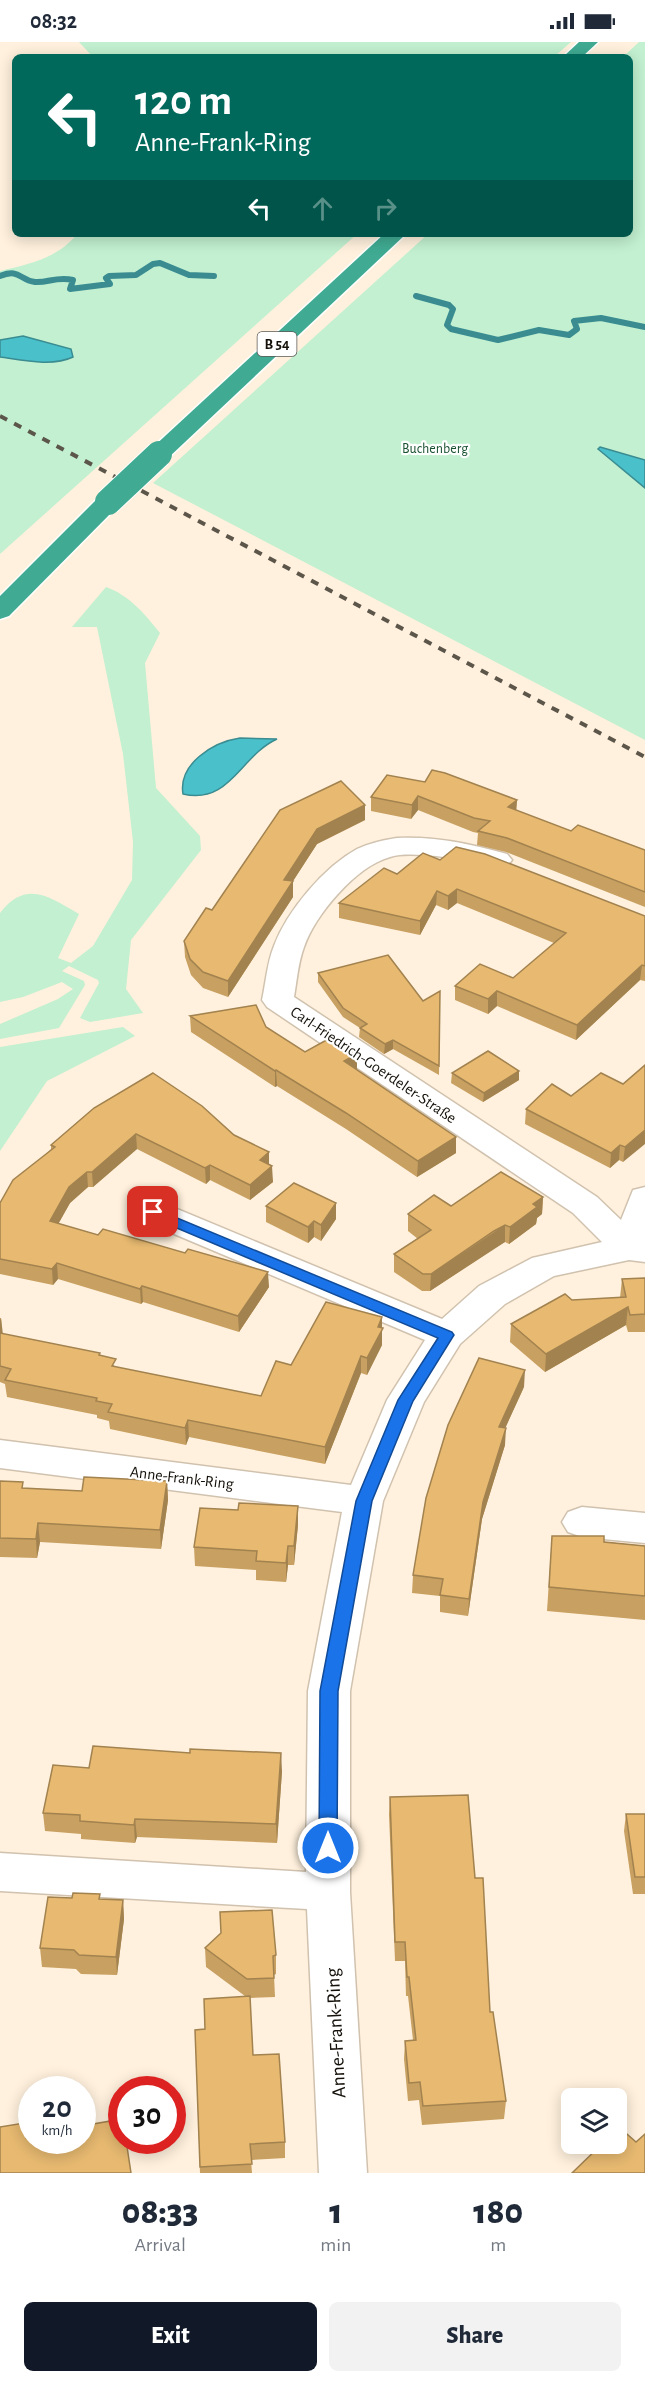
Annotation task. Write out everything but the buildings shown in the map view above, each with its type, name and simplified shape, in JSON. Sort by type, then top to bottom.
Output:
[{"type":"highway","points":[[575,54],[589,42]]},
{"type":"highway","points":[[594,54],[608,42]]},
{"type":"highway","name":"B 54","points":[[0,582],[97,500],[370,237]]},
{"type":"highway","name":"B 54","points":[[147,451],[393,237]]},
{"type":"highway","name":"B 54","points":[[0,611],[97,500]]},
{"type":"street","name":"Carl-Friedrich-Goerdeler-Straße","points":[[527,873],[495,860],[438,846],[383,849],[352,865],[324,891],[290,943],[278,1000],[585,1206],[637,1249]]},
{"type":"street","points":[[637,1249],[645,1198]]},
{"type":"street","points":[[153,1212],[447,1335]]},
{"type":"street","name":"Anne-Frank-Ring","points":[[342,2173],[328,1892],[329,1691],[364,1501],[406,1400],[447,1335],[492,1295],[544,1266],[637,1249]]},
{"type":"street","name":"Anne-Frank-Ring","points":[[0,1454],[364,1501]]},
{"type":"street","points":[[582,1522],[645,1528]]},
{"type":"street","points":[[0,1872],[328,1892]]},
{"type":"green space","points":[[79,42],[571,42],[557,54],[90,54]]},
{"type":"green space","name":"Buchenberg","points":[[639,42],[645,42],[645,460],[600,447],[598,449],[645,488],[645,740],[153,483],[425,237],[633,237],[633,54],[626,54]]},
{"type":"green space","points":[[74,237],[354,237],[0,554],[0,271],[42,259]]},
{"type":"green space","points":[[106,587],[129,600],[160,633],[145,663],[156,788],[200,836],[201,850],[131,940],[126,989],[143,1013],[90,1022],[80,1018],[99,983],[98,980],[69,966],[62,971],[84,981],[85,985],[59,1028],[0,1039],[0,1024],[58,999],[73,989],[62,982],[23,997],[0,1002],[0,913],[19,896],[38,894],[79,914],[58,958],[71,963],[93,946],[132,880],[133,842],[123,754],[97,627],[72,627]]},
{"type":"green space","points":[[123,1027],[135,1036],[47,1081],[0,1151],[0,1047]]},
{"type":"water","points":[[23,336],[71,349],[73,357],[56,362],[46,362],[0,357],[0,340]]},
{"type":"water","points":[[600,447],[645,460],[645,488],[598,449]]},
{"type":"water","points":[[240,738],[277,739],[253,756],[224,786],[199,795],[183,794],[186,773],[200,756],[219,744]]},
{"type":"waterway","points":[[0,276],[12,273],[35,282],[73,280],[70,289],[110,284],[106,278],[109,276],[136,275],[153,264],[160,263],[189,275],[214,276]]},
{"type":"waterway","points":[[416,296],[449,305],[453,309],[447,325],[451,329],[498,340],[539,330],[569,335],[577,329],[574,321],[601,318],[645,327]]},
{"type":"railway","points":[[0,416],[645,757]]},
{"type":"route","points":[[153,1212],[447,1335],[406,1400],[364,1501],[329,1691],[328,1848]]}]
